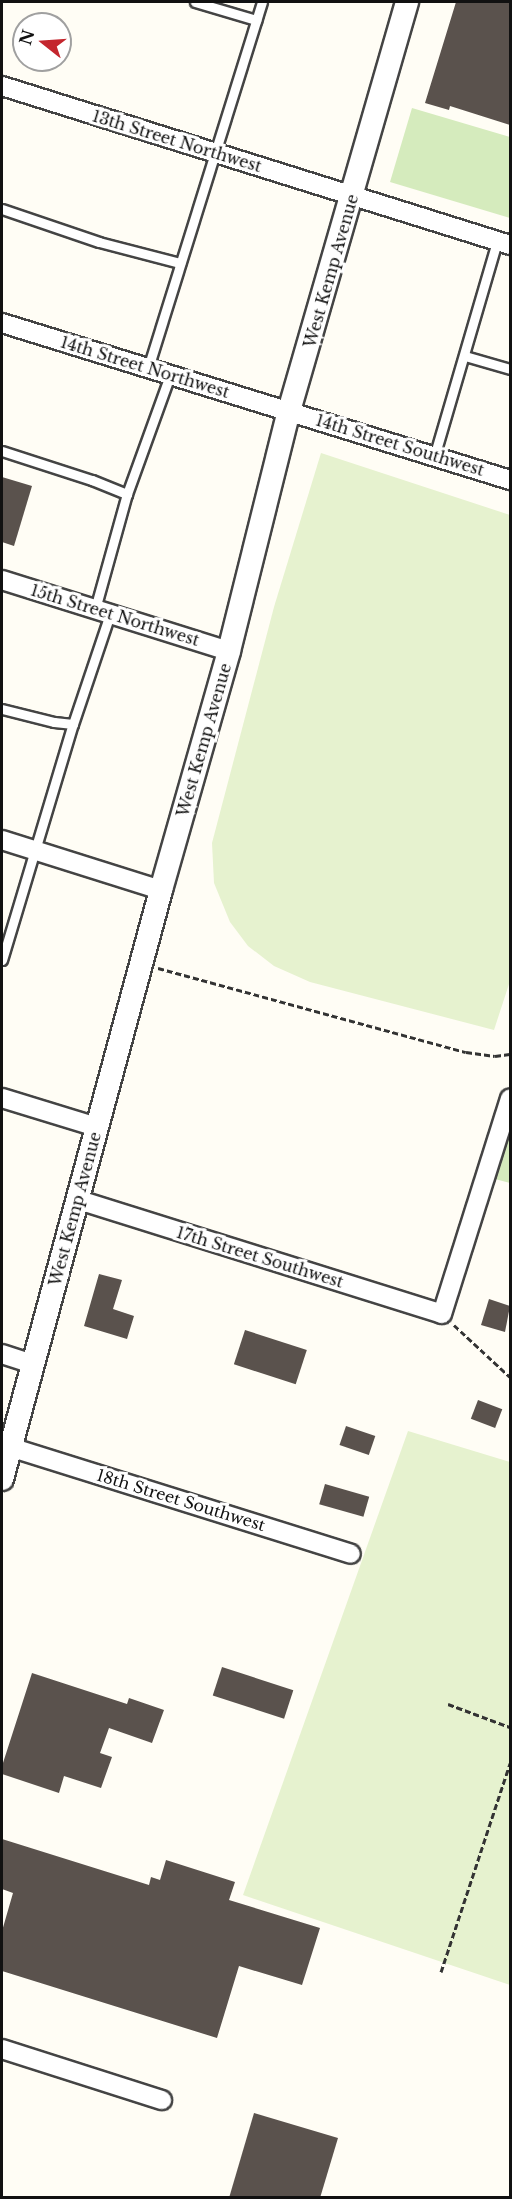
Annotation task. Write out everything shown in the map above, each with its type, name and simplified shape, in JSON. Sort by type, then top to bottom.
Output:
[{"type":"street","name":"West Kemp Avenue","points":[[2,1479],[161,890],[229,651],[289,411],[353,196],[407,2]]},
{"type":"street","name":"13th Street Northwest","points":[[2,86],[504,243]]},
{"type":"street","name":"14th Street Northwest","points":[[2,322],[289,411]]},
{"type":"street","name":"14th Street Southwest","points":[[289,411],[510,480]]},
{"type":"street","name":"15th Street Northwest","points":[[2,580],[229,651]]},
{"type":"street","points":[[2,840],[161,890]]},
{"type":"street","points":[[2,1098],[97,1127]]},
{"type":"street","points":[[442,1314],[510,1098]]},
{"type":"street","name":"17th Street Southwest","points":[[79,1200],[442,1314]]},
{"type":"street","points":[[2,1354],[33,1364]]},
{"type":"street","name":"18th Street Southwest","points":[[10,1447],[351,1554]]},
{"type":"street","points":[[2,2049],[162,2100]]},
{"type":"lane","points":[[195,2],[256,20]]},
{"type":"lane","points":[[148,368],[262,2]]},
{"type":"lane","points":[[2,209],[99,242],[180,263]]},
{"type":"lane","points":[[434,457],[465,356],[504,243]]},
{"type":"lane","points":[[465,356],[510,369]]},
{"type":"lane","points":[[2,960],[73,724],[103,611],[127,494],[170,375]]},
{"type":"lane","points":[[2,451],[92,480],[127,494]]},
{"type":"lane","points":[[2,709],[54,722],[73,724]]},
{"type":"path","points":[[142,963],[466,1052],[495,1056],[510,1054]]},
{"type":"path","points":[[442,1314],[510,1377]]},
{"type":"path","points":[[448,1704],[510,1727]]},
{"type":"path","points":[[441,1972],[510,1763]]},
{"type":"green space","points":[[412,108],[510,137],[510,218],[390,182]]},
{"type":"green space","points":[[321,453],[510,515],[510,981],[494,1030],[310,982],[274,966],[248,946],[230,922],[214,883],[212,843],[274,607]]},
{"type":"green space","points":[[510,1131],[510,1183],[495,1179]]},
{"type":"green space","points":[[408,1431],[510,1462],[510,1985],[243,1895]]},
{"type":"building","points":[[456,2],[510,2],[510,125],[450,106],[449,110],[425,103]]},
{"type":"building","points":[[2,477],[32,486],[14,546],[2,542]]},
{"type":"building","points":[[99,1274],[122,1280],[113,1309],[134,1316],[127,1339],[84,1326]]},
{"type":"building","points":[[489,1299],[510,1306],[505,1332],[481,1325]]},
{"type":"building","points":[[245,1330],[307,1350],[296,1384],[234,1364]]},
{"type":"building","points":[[478,1400],[502,1409],[495,1428],[471,1419]]},
{"type":"building","points":[[346,1426],[375,1436],[369,1455],[339,1445]]},
{"type":"building","points":[[325,1484],[369,1497],[363,1517],[319,1504]]},
{"type":"building","points":[[222,1667],[293,1690],[284,1719],[213,1696]]},
{"type":"building","points":[[32,1673],[127,1704],[129,1698],[164,1710],[152,1743],[109,1728],[100,1753],[112,1757],[101,1788],[64,1776],[59,1793],[2,1774],[2,1766]]},
{"type":"building","points":[[2,1839],[149,1885],[151,1877],[160,1880],[166,1860],[235,1882],[229,1900],[320,1928],[302,1985],[239,1966],[217,2038],[2,1971],[2,1931],[13,1893],[2,1889]]},
{"type":"building","points":[[254,2113],[338,2138],[320,2198],[229,2198]]}]
